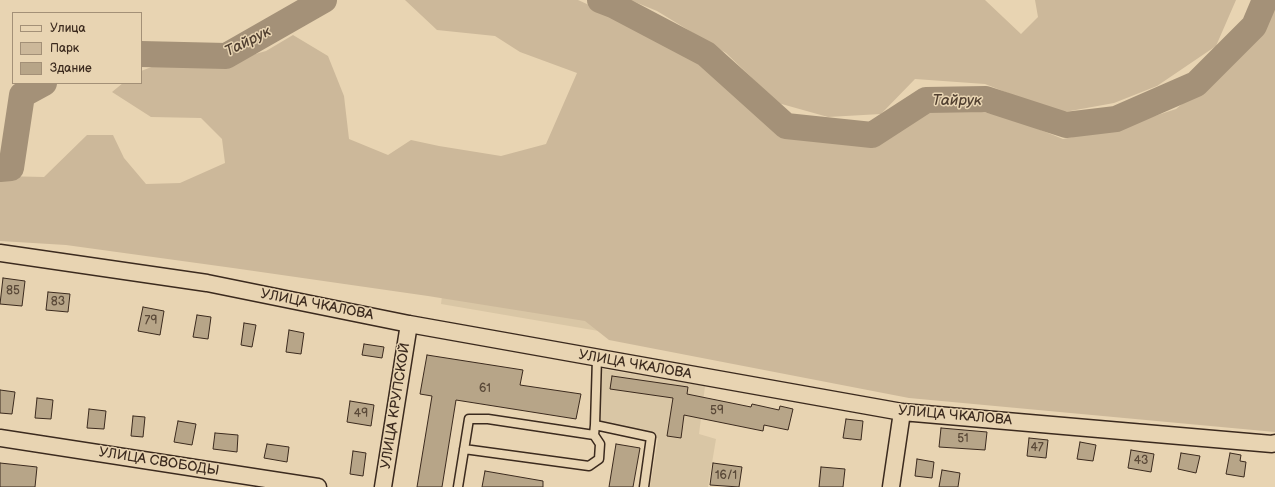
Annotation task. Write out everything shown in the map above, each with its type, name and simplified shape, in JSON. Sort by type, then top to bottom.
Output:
[{"type":"street","name":"УЛИЦА ЧКАЛОВА","points":[[0,253],[207,283],[410,324],[902,412],[1275,444]]},
{"type":"street","name":"УЛИЦА КРУПСКОЙ","points":[[383,487],[410,324]]},
{"type":"street","points":[[891,487],[902,412]]},
{"type":"street","name":"УЛИЦА СВОБОДЫ","points":[[0,438],[318,487]]},
{"type":"lane","points":[[464,449],[589,466],[599,459],[600,444],[594,435],[597,358]]},
{"type":"lane","points":[[458,487],[469,419],[488,419],[594,435]]},
{"type":"lane","points":[[595,425],[651,436],[644,487]]},
{"type":"shaded area","points":[[443,288],[625,319],[622,335],[441,304]]},
{"type":"shaded area","points":[[602,369],[705,386],[699,434],[716,439],[708,487],[650,487],[658,438],[599,428]]},
{"type":"green space","points":[[405,0],[578,0],[638,27],[700,62],[750,110],[781,131],[852,140],[890,135],[918,111],[969,110],[1006,116],[1063,139],[1121,127],[1176,109],[1225,67],[1263,19],[1273,0],[1275,0],[1275,432],[909,398],[609,340],[585,321],[428,296],[66,245],[0,241],[0,176],[44,177],[87,135],[113,135],[124,158],[146,184],[180,183],[225,163],[222,139],[201,118],[151,117],[112,92],[122,84],[142,84],[142,71],[162,63],[219,64],[266,51],[293,35],[328,56],[344,96],[349,139],[388,155],[411,140],[501,156],[546,144],[577,73],[520,52],[495,36],[437,30]]},
{"type":"green space","points":[[630,0],[985,0],[1021,34],[1038,17],[1035,0],[1236,0],[1216,46],[1157,86],[1114,103],[1059,113],[985,84],[915,79],[881,114],[828,117],[778,103],[726,53],[657,11]]},
{"type":"building","points":[[3,278],[25,281],[22,306],[0,304]]},
{"type":"building","points":[[48,292],[70,294],[68,312],[46,310]]},
{"type":"building","points":[[143,307],[164,311],[160,335],[138,331]]},
{"type":"building","points":[[197,315],[211,317],[208,339],[193,337]]},
{"type":"building","points":[[244,323],[256,325],[252,347],[241,345]]},
{"type":"building","points":[[289,330],[304,333],[301,354],[286,352]]},
{"type":"building","points":[[364,344],[384,347],[382,358],[362,355]]},
{"type":"building","points":[[427,355],[523,370],[520,385],[581,394],[576,419],[456,400],[442,487],[417,487],[432,396],[420,394]]},
{"type":"building","points":[[612,376],[688,387],[687,394],[751,407],[752,404],[779,410],[780,406],[793,409],[788,430],[764,425],[763,431],[684,415],[681,438],[667,436],[673,398],[610,389]]},
{"type":"building","points":[[0,390],[15,392],[12,414],[0,413]]},
{"type":"building","points":[[37,398],[53,400],[51,419],[35,418]]},
{"type":"building","points":[[350,401],[374,405],[371,426],[347,422]]},
{"type":"building","points":[[89,409],[106,411],[104,429],[87,428]]},
{"type":"building","points":[[133,416],[145,417],[143,437],[131,436]]},
{"type":"building","points":[[846,419],[863,421],[861,440],[843,438]]},
{"type":"building","points":[[178,421],[196,424],[192,445],[174,442]]},
{"type":"building","points":[[941,428],[987,432],[985,450],[939,447]]},
{"type":"building","points":[[215,433],[238,435],[237,452],[213,449]]},
{"type":"building","points":[[1029,438],[1048,440],[1046,458],[1027,456]]},
{"type":"building","points":[[1080,442],[1096,445],[1093,461],[1077,459]]},
{"type":"building","points":[[267,444],[289,447],[287,462],[264,458]]},
{"type":"building","points":[[616,444],[640,448],[633,487],[609,487]]},
{"type":"building","points":[[1131,450],[1154,454],[1151,472],[1128,468]]},
{"type":"building","points":[[353,451],[366,453],[363,476],[350,474]]},
{"type":"building","points":[[1181,453],[1200,456],[1196,473],[1178,469]]},
{"type":"building","points":[[1230,453],[1241,455],[1240,461],[1246,462],[1244,477],[1226,474]]},
{"type":"building","points":[[917,459],[934,462],[932,478],[915,476]]},
{"type":"building","points":[[0,463],[37,467],[35,487],[0,487]]},
{"type":"building","points":[[713,463],[742,467],[739,487],[710,485]]},
{"type":"building","points":[[821,467],[845,469],[843,487],[819,487]]},
{"type":"building","points":[[942,470],[960,473],[958,487],[939,487]]},
{"type":"building","points":[[485,471],[543,481],[543,487],[482,487]]},
{"type":"waterway","name":"Тайрук","points":[[142,54],[226,56],[324,0]]},
{"type":"waterway","name":"Тайрук","points":[[600,0],[613,5],[706,54],[786,126],[872,135],[926,100],[986,99],[1066,125],[1116,119],[1196,84],[1254,26],[1265,0]]},
{"type":"waterway","name":"Тайрук","points":[[0,169],[11,168],[22,95],[42,84]]}]
